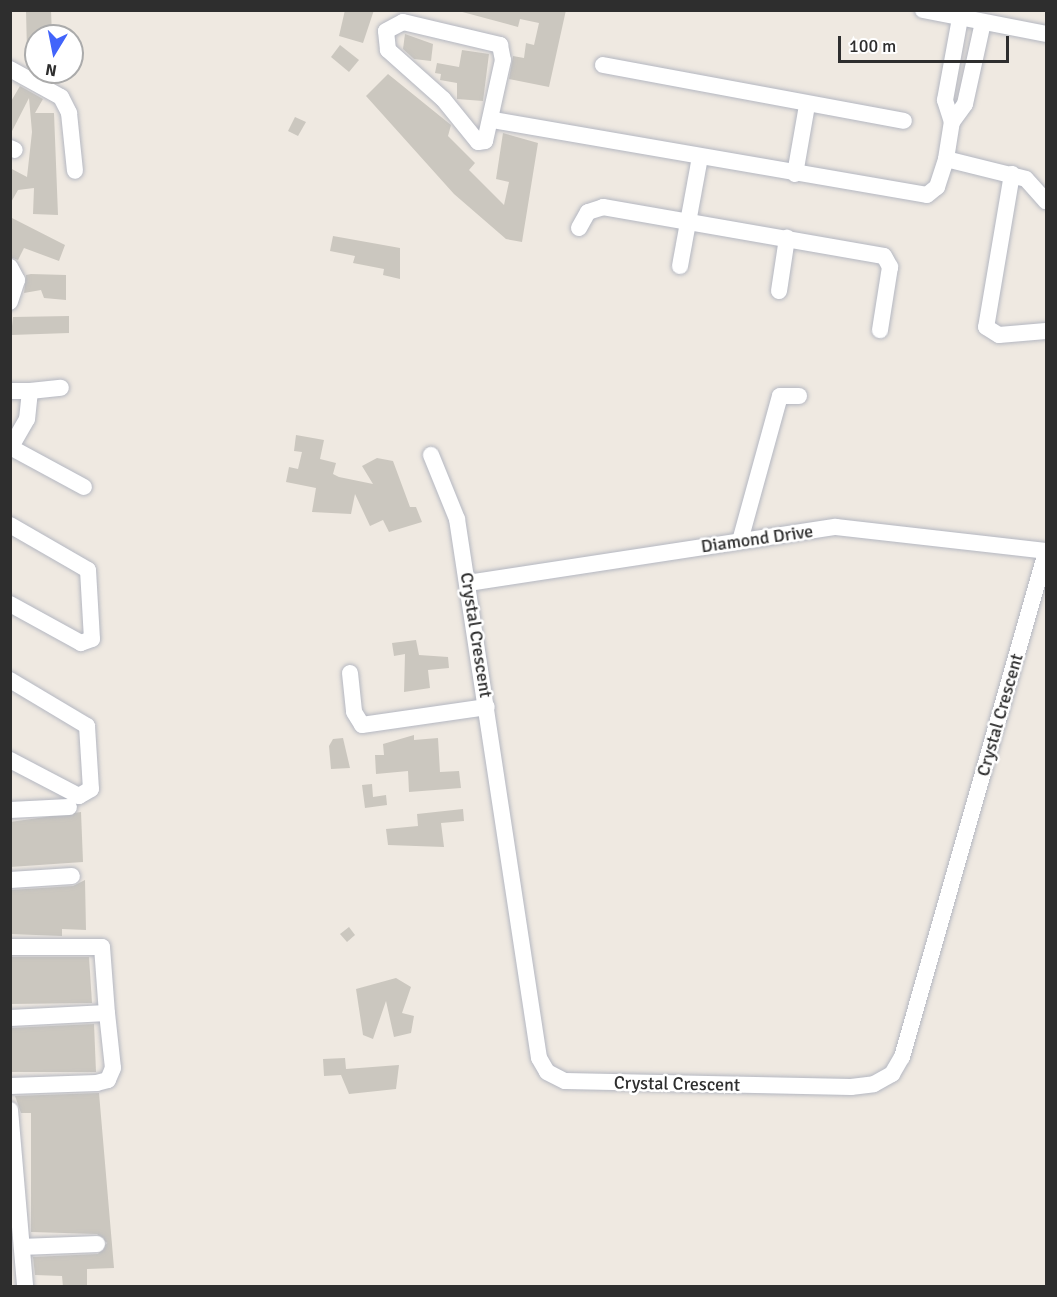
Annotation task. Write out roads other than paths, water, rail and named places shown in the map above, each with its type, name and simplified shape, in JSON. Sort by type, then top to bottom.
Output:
[{"type":"street","points":[[923,10],[1047,34]]},
{"type":"street","points":[[952,122],[945,100],[960,18]]},
{"type":"street","points":[[403,22],[497,42],[503,60],[493,120],[486,140],[478,142],[452,108],[388,50],[388,27],[403,22]]},
{"type":"street","points":[[493,120],[922,196],[937,187],[946,159],[952,122],[965,104],[983,22]]},
{"type":"street","points":[[603,65],[807,105],[904,121]]},
{"type":"street","points":[[10,69],[61,97],[69,113],[75,171]]},
{"type":"street","points":[[795,174],[807,105]]},
{"type":"street","points":[[680,266],[700,157]]},
{"type":"street","points":[[946,159],[1012,174],[1032,182],[1047,201]]},
{"type":"street","points":[[1012,174],[986,327],[995,335],[1047,331]]},
{"type":"street","points":[[579,228],[588,212],[603,207],[788,238],[887,258],[880,330]]},
{"type":"street","points":[[779,291],[788,238]]},
{"type":"street","points":[[10,267],[17,280],[10,302]]},
{"type":"street","points":[[10,391],[61,388]]},
{"type":"street","points":[[30,391],[27,419],[11,448],[84,487]]},
{"type":"street","points":[[740,541],[780,396],[799,396]]},
{"type":"street","name":"Crystal Crescent","points":[[431,455],[451,496],[468,583],[539,1058],[547,1072],[572,1082],[874,1084],[892,1074],[902,1057],[1047,552]]},
{"type":"street","points":[[10,525],[88,570],[92,639],[81,644],[10,604]]},
{"type":"street","name":"Diamond Drive","points":[[468,583],[740,541],[850,527],[1047,552]]},
{"type":"street","points":[[350,673],[354,712],[362,725],[486,707]]},
{"type":"street","points":[[10,680],[87,726],[91,789],[79,796],[10,760]]},
{"type":"street","points":[[10,810],[69,807]]},
{"type":"street","points":[[10,880],[72,876]]},
{"type":"street","points":[[10,947],[102,947],[113,1068],[108,1080],[10,1086]]},
{"type":"street","points":[[10,1018],[107,1013]]},
{"type":"street","points":[[10,1110],[25,1287]]},
{"type":"street","points":[[22,1247],[97,1244]]}]
